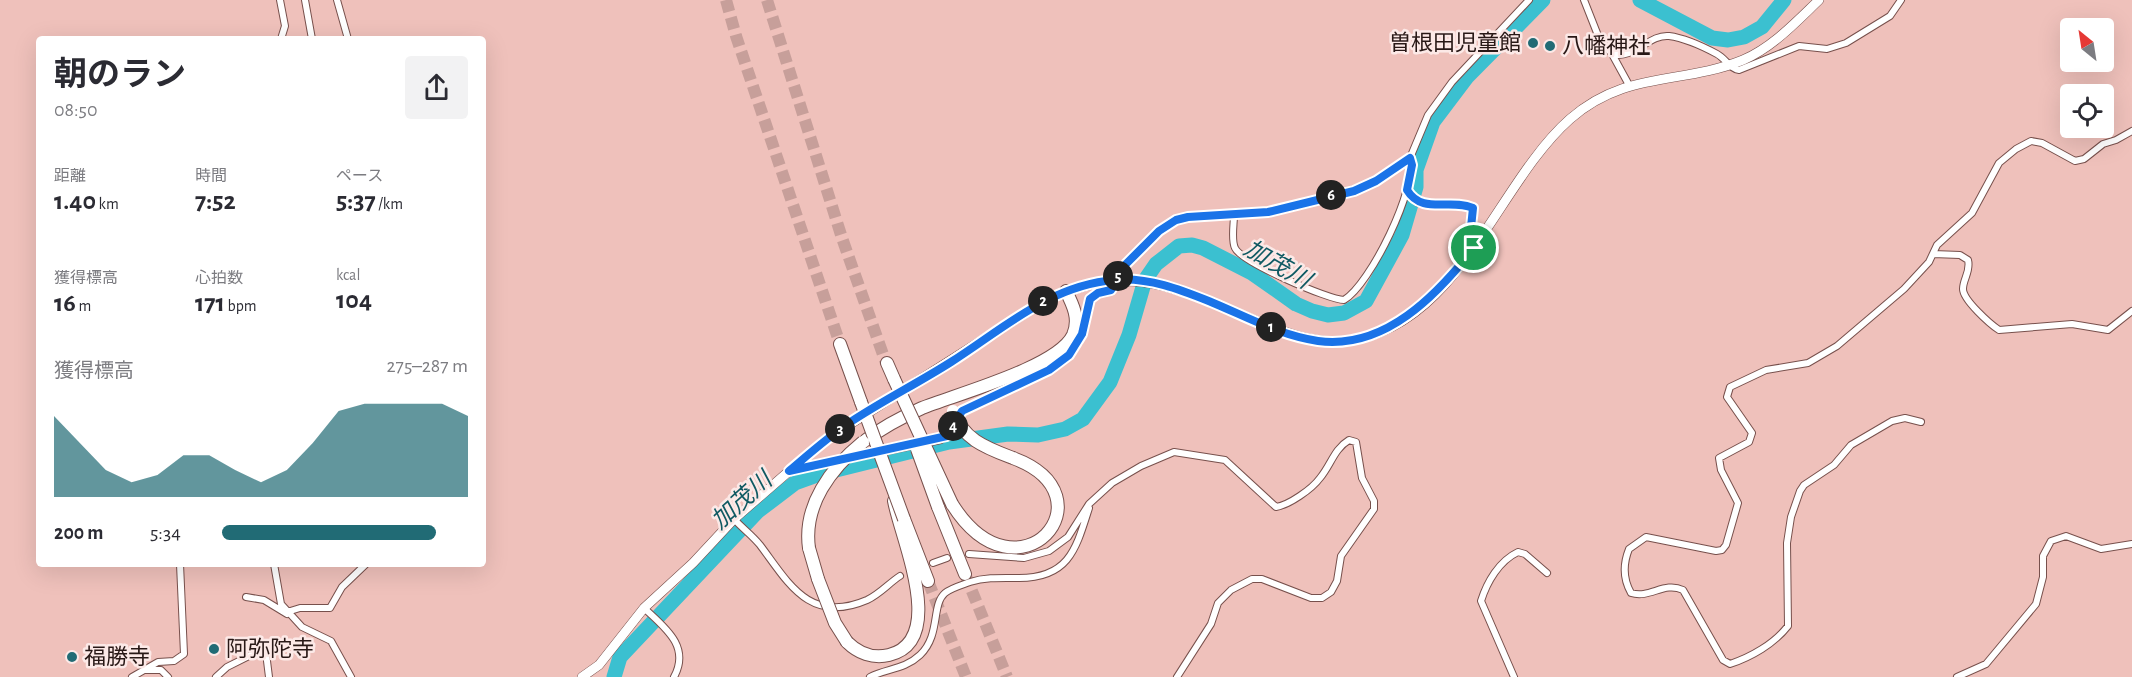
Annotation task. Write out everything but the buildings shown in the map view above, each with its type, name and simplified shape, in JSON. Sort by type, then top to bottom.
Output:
[{"type":"highway","points":[[840,344],[861,402],[890,481],[919,604],[920,619],[915,633],[904,648],[886,656],[866,654],[847,642],[835,623],[809,548],[808,525],[815,501],[838,465],[863,442],[900,419],[1028,368],[1066,344],[1076,323],[1076,312],[1066,291]]},
{"type":"highway","points":[[886,363],[965,574]]},
{"type":"highway","points":[[893,380],[952,504],[970,529],[993,544],[1018,548],[1040,541],[1051,530],[1057,516],[1055,491],[1040,472],[971,439],[958,424],[953,411],[953,396]]},
{"type":"highway","points":[[901,520],[928,581]]},
{"type":"main road","points":[[582,677],[611,653],[644,608],[789,471],[852,421],[953,361],[1033,307],[1066,291],[1116,280],[1129,280],[1155,283],[1190,293],[1297,336],[1317,341],[1346,340],[1378,332],[1406,316],[1447,281],[1474,248],[1558,130],[1594,101],[1629,85],[1730,64],[1771,44],[1820,0]]},
{"type":"street","points":[[280,0],[285,26],[282,36]]},
{"type":"street","points":[[305,0],[311,36]]},
{"type":"street","points":[[337,0],[347,36]]},
{"type":"street","points":[[789,471],[947,436],[962,411],[1049,370],[1069,355],[1082,334],[1090,299],[1098,293],[1111,290],[1126,264],[1170,223],[1188,217],[1268,212],[1359,189],[1391,172],[1410,158],[1428,115],[1452,82],[1529,0]]},
{"type":"street","points":[[1584,0],[1599,38],[1612,54],[1629,85]]},
{"type":"street","points":[[1612,54],[1624,55],[1658,38],[1669,36],[1717,54],[1735,69],[1743,69],[1802,45],[1821,49],[1838,47],[1890,16],[1901,0]]},
{"type":"street","points":[[1921,422],[1905,418],[1892,421],[1851,445],[1834,465],[1804,485],[1791,517],[1787,543],[1788,626],[1770,643],[1744,659],[1730,664],[1723,660],[1683,590],[1676,587],[1664,587],[1641,596],[1631,593],[1624,571],[1625,558],[1629,549],[1639,540],[1646,537],[1669,540],[1716,551],[1722,550],[1726,545],[1738,503],[1721,470],[1719,458],[1749,442],[1752,433],[1727,397],[1730,387],[1766,370],[1808,363],[1837,346],[1904,289],[1929,262],[1937,245],[1972,213],[1989,177],[1999,163],[2016,149],[2031,141],[2042,143],[2075,161],[2084,159],[2103,144],[2132,131]]},
{"type":"street","points":[[1234,215],[1234,246],[1239,253],[1269,273],[1326,296],[1344,300],[1364,282],[1377,260],[1407,190],[1412,165],[1410,158]]},
{"type":"street","points":[[1407,190],[1418,203],[1464,205],[1473,208],[1470,237],[1474,248]]},
{"type":"street","points":[[1933,254],[1960,255],[1968,260],[1970,267],[1963,290],[1966,298],[1999,330],[2072,324],[2108,330],[2132,311]]},
{"type":"street","points":[[969,554],[1011,559],[1041,555],[1068,537],[1093,499],[1112,483],[1141,466],[1174,452],[1225,460],[1270,504],[1282,506],[1320,479],[1339,446],[1349,440],[1359,445],[1362,478],[1374,501],[1374,509],[1341,556],[1336,581],[1331,592],[1322,598],[1311,598],[1262,579],[1252,579],[1231,590],[1218,603],[1211,624],[1177,677]]},
{"type":"street","points":[[870,677],[906,665],[925,650],[935,633],[940,600],[951,589],[984,578],[1036,577],[1059,570],[1077,542],[1093,499]]},
{"type":"street","points":[[735,521],[752,536],[789,586],[804,597],[821,604],[840,606],[863,602],[900,576]]},
{"type":"street","points":[[1957,677],[1986,664],[2036,604],[2043,577],[2043,556],[2051,541],[2066,536],[2101,549],[2132,544]]},
{"type":"street","points":[[1514,677],[1481,601],[1485,588],[1502,564],[1518,552],[1525,554],[1547,573]]},
{"type":"street","points":[[933,563],[947,558]]},
{"type":"street","points":[[132,677],[158,662],[174,661],[184,654],[180,567]]},
{"type":"street","points":[[274,567],[279,598],[288,614]]},
{"type":"street","points":[[288,614],[300,608],[330,608],[346,583],[363,567]]},
{"type":"street","points":[[246,597],[264,600],[288,614],[302,627],[331,641],[351,677]]},
{"type":"street","points":[[644,608],[677,644],[680,658],[674,677]]},
{"type":"street","points":[[216,677],[227,667],[263,649],[266,653],[269,677]]},
{"type":"street","points":[[143,670],[161,670],[168,677]]},
{"type":"waterway","name":"加茂川","points":[[614,677],[620,657],[757,512],[795,483],[820,474],[949,442],[1008,434],[1038,435],[1065,429],[1083,419],[1110,382],[1129,335],[1145,280],[1156,264],[1179,246],[1192,245],[1203,248],[1252,273],[1296,304],[1312,311],[1328,315],[1344,313],[1366,301],[1402,235],[1416,187],[1416,170],[1433,122],[1467,77],[1543,0]]},
{"type":"waterway","name":"加茂川","points":[[1640,0],[1712,38],[1728,40],[1744,37],[1762,27],[1784,0]]},
{"type":"tunnel","points":[[726,0],[736,36],[840,344]]},
{"type":"tunnel","points":[[767,0],[842,238],[886,363]]},
{"type":"tunnel","points":[[965,574],[1007,677]]},
{"type":"tunnel","points":[[928,581],[966,677]]},
{"type":"place","name":"曽根田児童館","points":[[1533,43]]},
{"type":"place","name":"八幡神社","points":[[1550,46]]},
{"type":"place","name":"阿弥陀寺","points":[[214,649]]},
{"type":"place","name":"福勝寺","points":[[72,657]]},
{"type":"route","points":[[1474,248],[1447,281],[1406,316],[1378,332],[1362,338],[1346,340],[1317,341],[1297,336],[1190,293],[1155,283],[1116,280],[1066,291],[1021,314],[953,361],[852,421],[825,440],[789,471],[941,440],[951,431],[962,411],[1056,366],[1076,346],[1082,334],[1088,303],[1093,295],[1111,290],[1113,287],[1116,280],[1121,270],[1126,264],[1164,226],[1182,218],[1268,212],[1321,197],[1354,191],[1376,181],[1410,158],[1412,165],[1407,190],[1415,202],[1424,205],[1449,204],[1473,208],[1470,237],[1474,248]]}]
